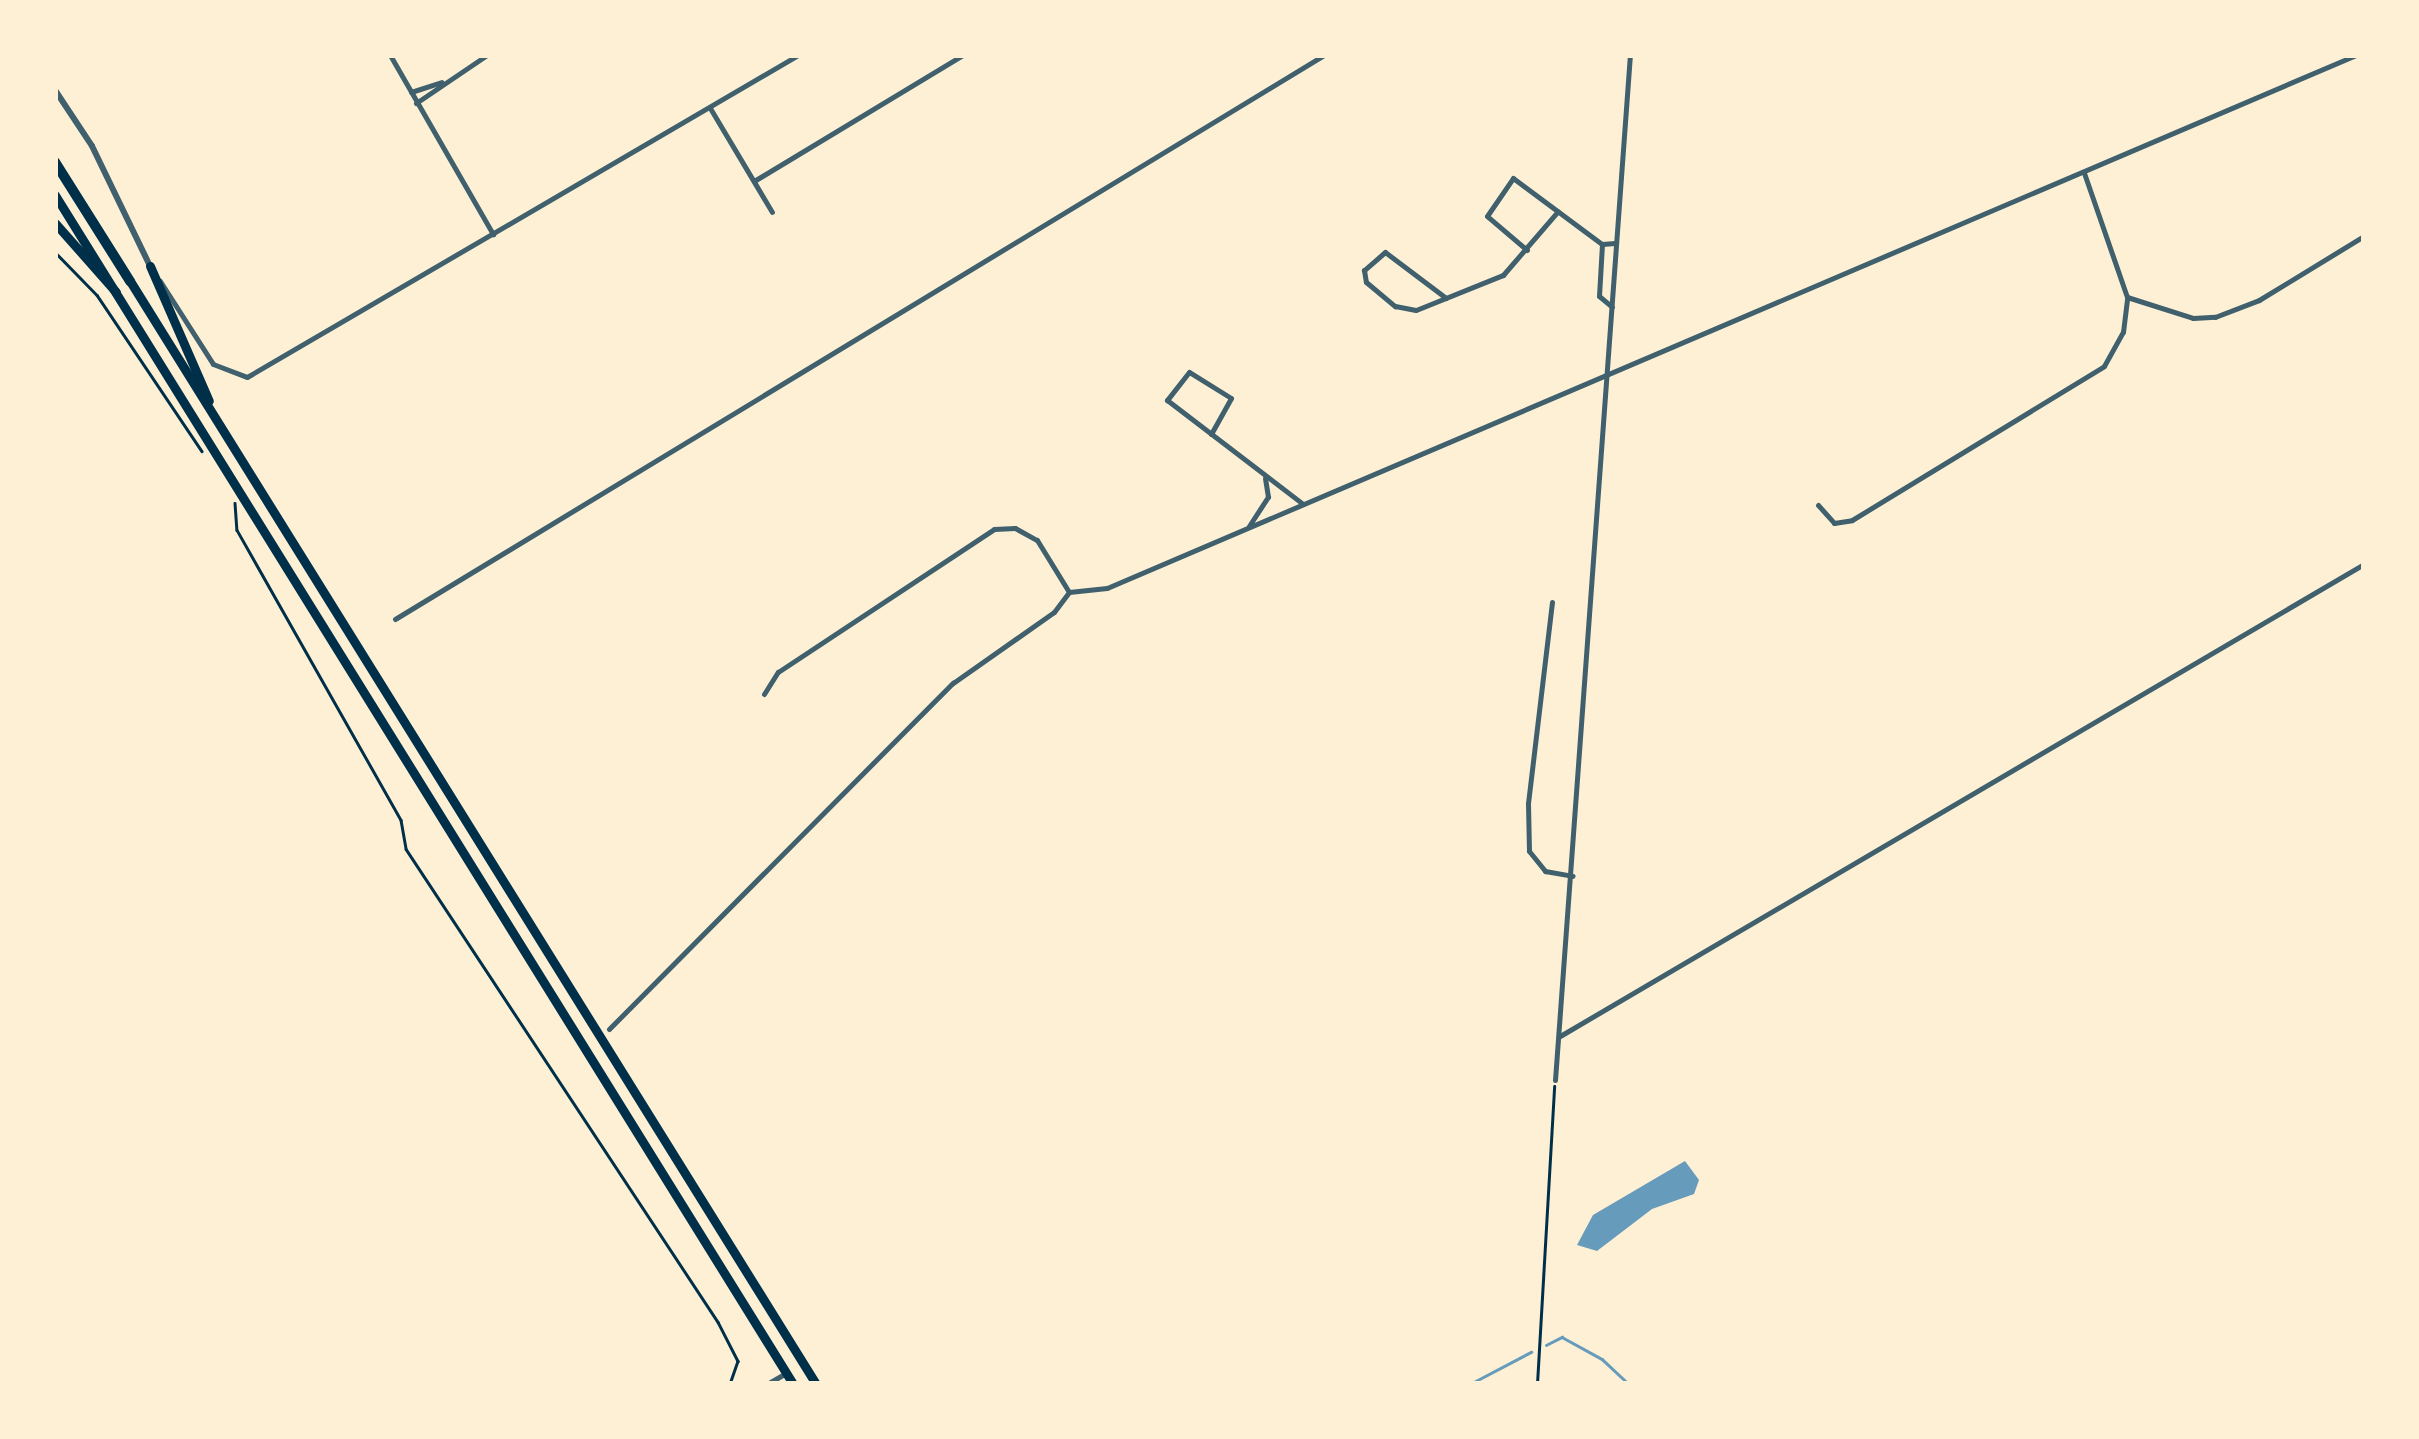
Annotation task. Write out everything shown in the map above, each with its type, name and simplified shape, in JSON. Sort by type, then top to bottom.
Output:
[{"type":"highway","points":[[55,162],[816,1384]]},
{"type":"highway","points":[[55,195],[793,1384]]},
{"type":"highway","points":[[55,223],[99,280],[121,296]]},
{"type":"highway","points":[[150,266],[206,383],[210,408]]},
{"type":"street","points":[[390,55],[494,235]]},
{"type":"street","points":[[416,103],[441,82],[487,55]]},
{"type":"street","points":[[55,90],[92,146],[150,266],[213,364],[236,378],[272,367],[798,55]]},
{"type":"street","points":[[754,181],[962,55]]},
{"type":"street","points":[[395,619],[1324,55]]},
{"type":"street","points":[[1555,1080],[1573,876],[1630,55]]},
{"type":"street","points":[[609,1028],[953,683],[1054,612],[1069,592],[1107,588],[2356,55]]},
{"type":"street","points":[[410,93],[441,82]]},
{"type":"street","points":[[710,108],[772,212]]},
{"type":"street","points":[[1818,505],[1834,523],[1852,520],[2090,378],[2115,351],[2127,297],[2084,173]]},
{"type":"street","points":[[1527,250],[1486,216],[1509,180],[1520,178],[1602,244],[1615,244]]},
{"type":"street","points":[[1446,298],[1385,252],[1364,270],[1366,282],[1408,312],[1446,298],[1503,275],[1558,211]]},
{"type":"street","points":[[2127,297],[2193,318],[2216,317],[2259,300],[2364,236]]},
{"type":"street","points":[[1602,244],[1599,296],[1612,307]]},
{"type":"street","points":[[1211,434],[1231,398],[1189,372],[1167,400],[1264,475],[1303,504]]},
{"type":"street","points":[[1248,528],[1268,497],[1264,475]]},
{"type":"street","points":[[764,694],[778,672],[994,530],[1015,528],[1037,540],[1069,592]]},
{"type":"street","points":[[1558,1038],[2364,564]]},
{"type":"street","points":[[1552,602],[1528,804],[1529,851],[1545,871],[1573,876]]},
{"type":"street","points":[[768,1384],[786,1373]]},
{"type":"path","points":[[55,252],[97,295],[204,454]]},
{"type":"path","points":[[234,497],[237,530],[401,820],[406,849],[718,1322],[738,1361],[730,1384]]},
{"type":"path","points":[[1537,1384],[1555,1080]]},
{"type":"water","points":[[1685,1161],[1699,1180],[1694,1194],[1652,1209],[1597,1251],[1577,1245],[1593,1215]]},
{"type":"waterway","points":[[1546,1345],[1562,1337],[1602,1359],[1629,1384]]},
{"type":"waterway","points":[[1470,1384],[1531,1352]]}]
